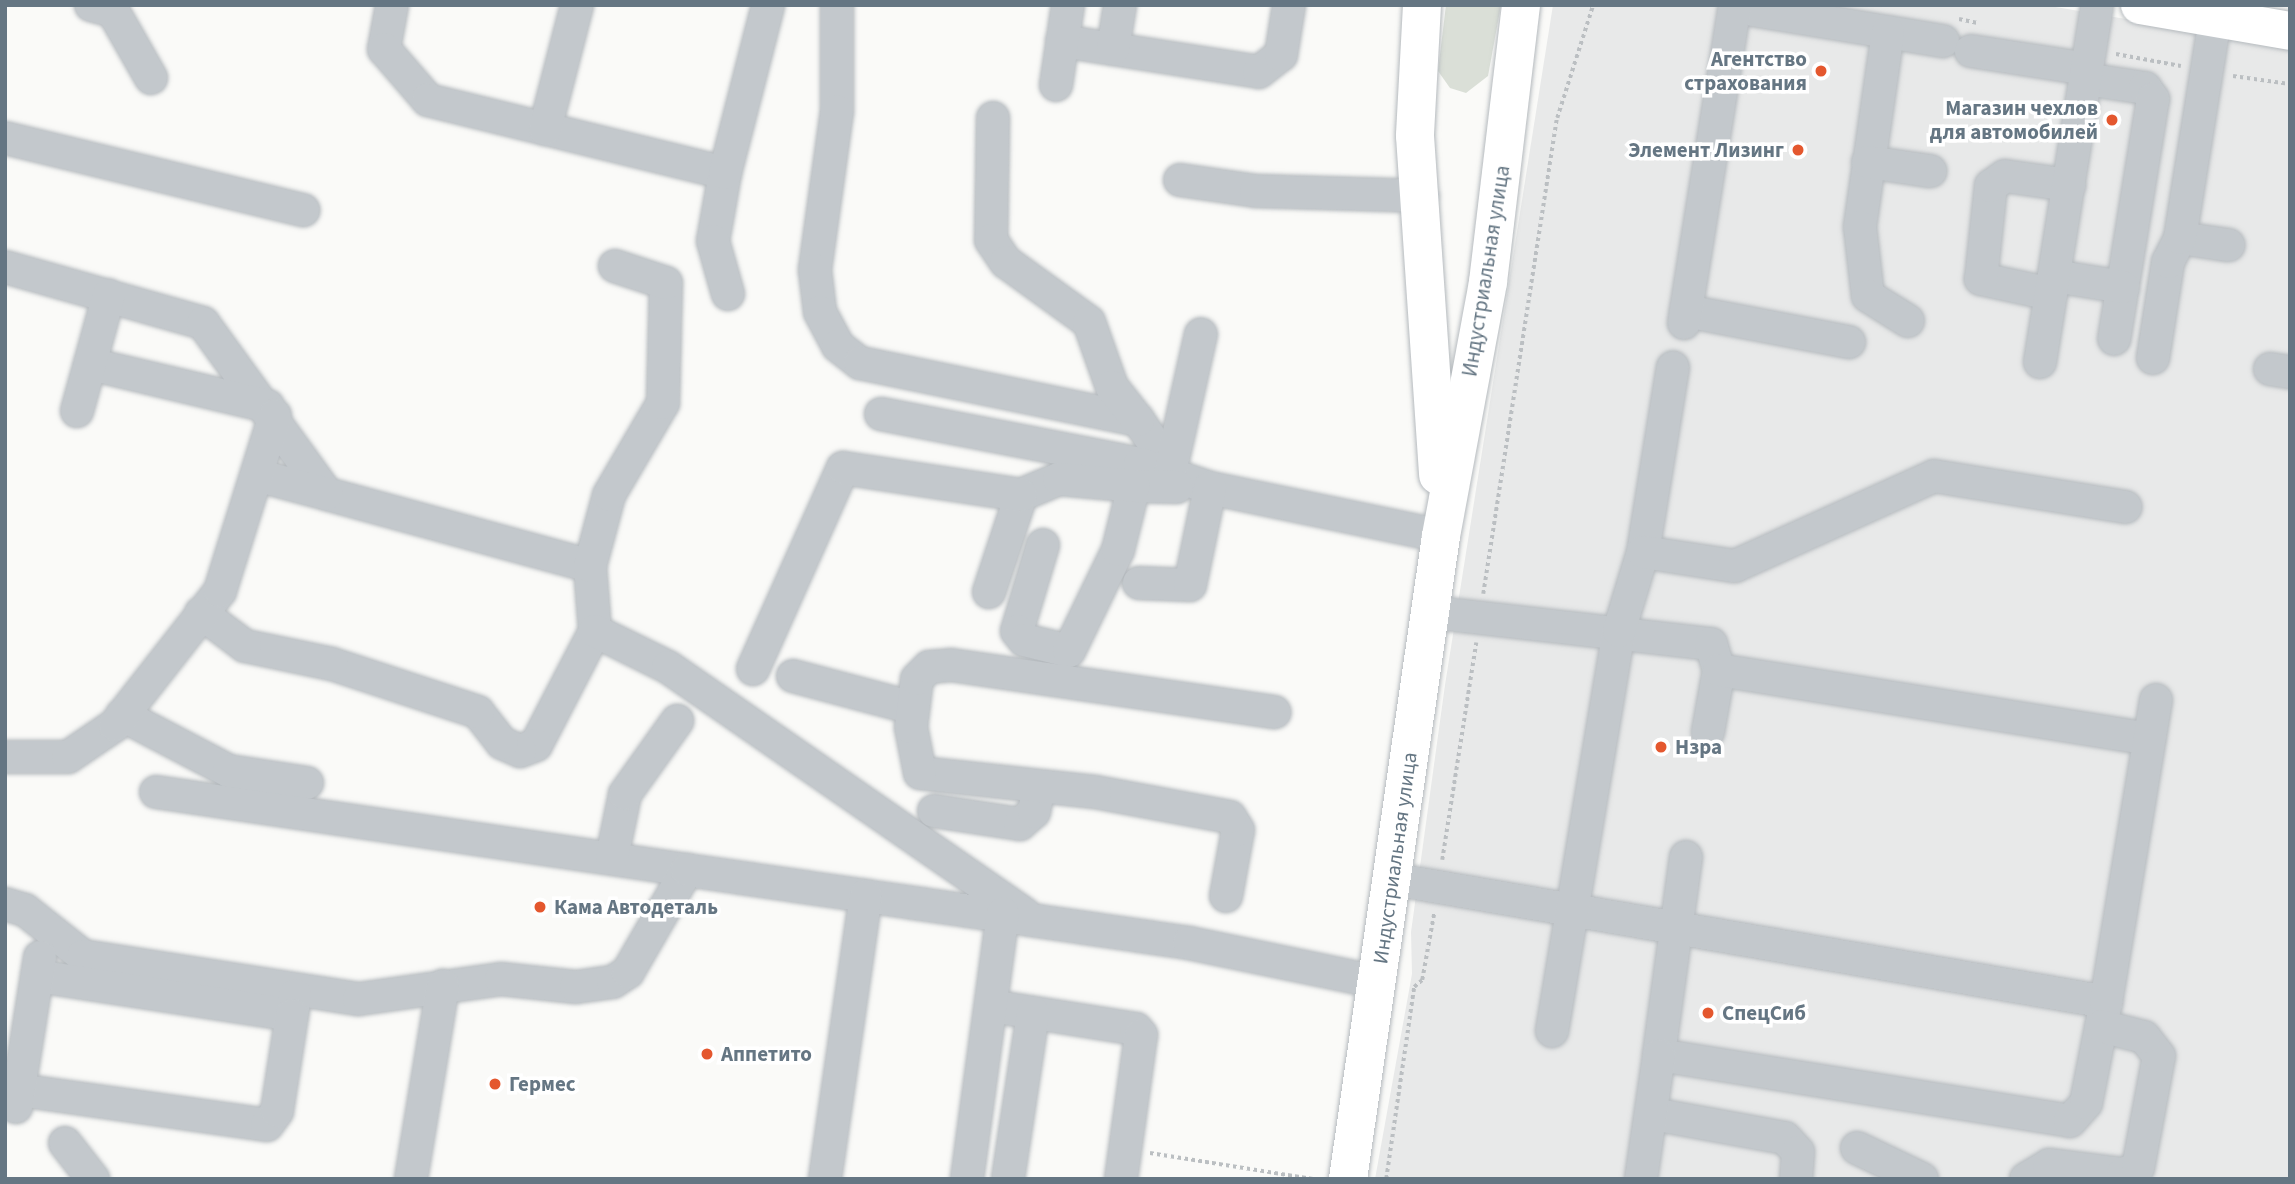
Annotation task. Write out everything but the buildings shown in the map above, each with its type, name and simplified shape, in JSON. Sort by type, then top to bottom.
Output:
[{"type":"main road","name":"Индустриальная улица","points":[[1422,5],[1415,136],[1423,196],[1441,536]]},
{"type":"main road","name":"Индустриальная улица","points":[[1348,1179],[1429,612],[1488,282],[1521,5]]},
{"type":"main road","points":[[2140,5],[2290,31]]},
{"type":"lane","points":[[391,5],[384,49],[417,93],[545,130],[725,173]]},
{"type":"lane","points":[[545,130],[576,5]]},
{"type":"lane","points":[[728,295],[713,241],[725,173],[768,5]]},
{"type":"lane","points":[[837,5],[836,111],[815,270],[820,313],[838,345],[860,363],[1138,420]]},
{"type":"lane","points":[[1056,85],[1068,5]]},
{"type":"lane","points":[[1112,49],[1119,5]]},
{"type":"lane","points":[[1062,41],[1259,72],[1281,55],[1289,5]]},
{"type":"lane","points":[[2040,362],[2097,5]]},
{"type":"lane","points":[[1849,342],[1685,317],[1735,6],[1888,32],[2146,88],[2153,99],[2114,339]]},
{"type":"lane","points":[[107,7],[151,78]]},
{"type":"lane","points":[[2153,358],[2168,262],[2180,237],[2215,19]]},
{"type":"lane","points":[[1888,32],[1860,227],[1868,296],[1908,321]]},
{"type":"lane","points":[[993,118],[992,240],[1006,262],[1089,322],[1112,387],[1174,472]]},
{"type":"lane","points":[[5,138],[303,210]]},
{"type":"lane","points":[[1868,162],[1930,171]]},
{"type":"lane","points":[[2069,185],[2005,176],[1991,186],[1981,279],[2123,287]]},
{"type":"lane","points":[[1180,180],[1256,191],[1423,196]]},
{"type":"lane","points":[[2180,237],[2228,245]]},
{"type":"lane","points":[[201,613],[246,646],[332,664],[478,712],[502,743],[520,751],[536,745],[595,631],[590,566],[609,495],[663,403],[666,283],[615,266]]},
{"type":"lane","points":[[5,267],[203,324],[272,411],[327,494]]},
{"type":"lane","points":[[77,411],[109,295]]},
{"type":"lane","points":[[1174,472],[1201,334]]},
{"type":"lane","points":[[90,364],[272,411]]},
{"type":"lane","points":[[1552,1031],[1619,631],[1643,552],[1673,366]]},
{"type":"lane","points":[[5,757],[68,757],[92,746],[122,715],[201,613],[228,576],[260,476],[272,411]]},
{"type":"lane","points":[[881,414],[1174,472],[1210,488]]},
{"type":"lane","points":[[753,669],[843,468],[1021,495],[1059,479],[1134,486],[1210,488],[1441,536]]},
{"type":"lane","points":[[260,476],[590,566]]},
{"type":"lane","points":[[1643,552],[1735,566],[1934,476],[2126,507]]},
{"type":"lane","points":[[1043,545],[1017,631],[1024,640],[1069,651],[1078,645],[1118,550],[1134,486]]},
{"type":"lane","points":[[1139,583],[1190,585],[1210,488]]},
{"type":"lane","points":[[989,592],[1021,495]]},
{"type":"lane","points":[[1429,612],[1619,631],[1711,644],[1719,670],[1708,733]]},
{"type":"lane","points":[[595,631],[668,667],[916,836],[1017,916]]},
{"type":"lane","points":[[934,811],[920,773],[913,708],[917,679],[940,665],[1275,712]]},
{"type":"lane","points":[[1719,670],[2149,739]]},
{"type":"lane","points":[[793,676],[913,708]]},
{"type":"lane","points":[[1659,1055],[2070,1121],[2086,1103],[2156,700]]},
{"type":"lane","points":[[122,715],[229,771],[307,783]]},
{"type":"lane","points":[[612,856],[625,794],[677,721]]},
{"type":"lane","points":[[920,773],[1038,791],[1095,792],[1230,817],[1238,830],[1226,896]]},
{"type":"lane","points":[[934,811],[1020,824],[1034,813],[1038,791]]},
{"type":"lane","points":[[156,792],[1017,916],[1378,982]]},
{"type":"lane","points":[[916,836],[934,811]]},
{"type":"lane","points":[[1641,1179],[1653,1114],[1686,857]]},
{"type":"lane","points":[[37,976],[294,1003],[359,999],[443,986],[516,979],[576,987],[613,982],[628,972],[687,870]]},
{"type":"lane","points":[[1392,879],[2103,1014],[2144,1037],[2159,1056],[2138,1168],[2123,1174],[2049,1165],[2026,1179]]},
{"type":"lane","points":[[825,1179],[866,896]]},
{"type":"lane","points":[[5,904],[25,910],[83,956],[294,1003]]},
{"type":"lane","points":[[967,1179],[990,1006],[1017,916]]},
{"type":"lane","points":[[45,928],[18,1099],[267,1125],[277,1111],[294,1003]]},
{"type":"lane","points":[[411,1179],[443,986]]},
{"type":"lane","points":[[990,1006],[1136,1029],[1141,1035],[1123,1164]]},
{"type":"lane","points":[[1008,1179],[1033,1013]]},
{"type":"lane","points":[[1653,1114],[1785,1138],[1798,1152],[1796,1179]]},
{"type":"lane","points":[[65,1143],[93,1179]]},
{"type":"lane","points":[[1857,1148],[1922,1179]]},
{"type":"path","points":[[1123,1164],[1313,1179]]},
{"type":"shaded area","points":[[1446,5],[1501,5],[1488,76],[1466,93],[1450,88],[1438,71]]},
{"type":"shaded area","points":[[1553,5],[2044,5],[2290,47],[2290,1179],[1375,1179],[1412,974],[1411,932],[1445,685]]},
{"type":"place","name":"Агентство страхования","points":[[1821,71]]},
{"type":"place","name":"Магазин чехлов для автомобилей","points":[[2112,120]]},
{"type":"place","name":"Элемент Лизинг","points":[[1798,150]]},
{"type":"place","name":"Нзра","points":[[1661,747]]},
{"type":"place","name":"Кама Автодеталь","points":[[540,907]]},
{"type":"place","name":"СпецСиб","points":[[1708,1013]]},
{"type":"place","name":"Аппетито","points":[[707,1054]]},
{"type":"place","name":"Гермес","points":[[495,1084]]}]
